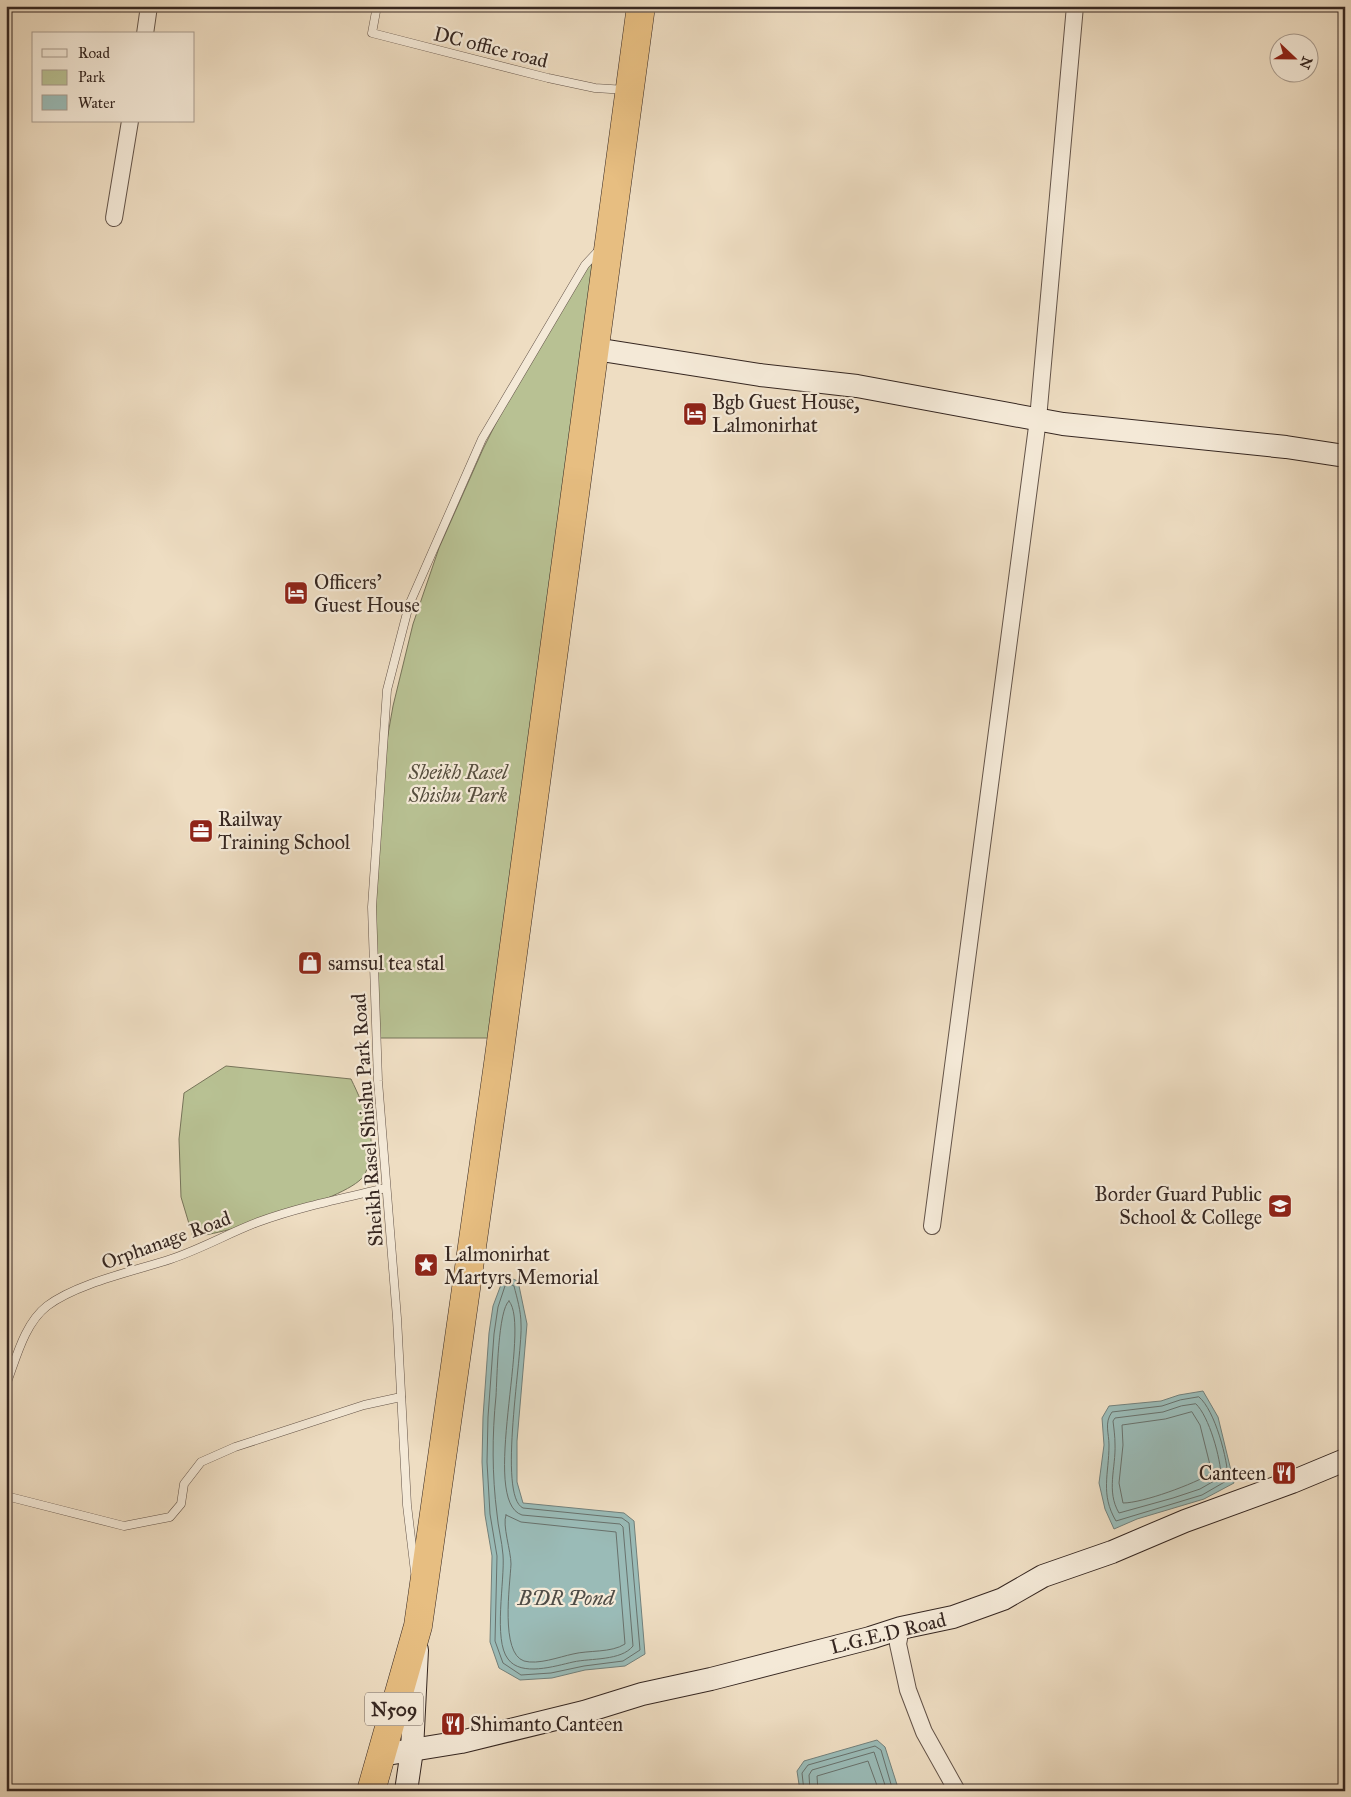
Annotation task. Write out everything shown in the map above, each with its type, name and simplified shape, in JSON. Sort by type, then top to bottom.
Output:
[{"type":"highway","name":"N509","points":[[371,1791],[420,1616],[498,1064],[641,6]]},
{"type":"main road","points":[[595,349],[760,375],[857,386],[1094,428],[1286,447],[1345,456]]},
{"type":"main road","name":"L.G.E.D Road","points":[[381,1755],[461,1742],[520,1728],[642,1694],[711,1679],[901,1628],[953,1617],[1003,1599],[1043,1576],[1112,1552],[1185,1521],[1292,1482],[1345,1460]]},
{"type":"main road","points":[[406,1791],[412,1750],[420,1616]]},
{"type":"street","points":[[145,32],[150,6]]},
{"type":"street","points":[[932,1226],[1038,419],[1075,6]]},
{"type":"street","points":[[114,218],[130,122]]},
{"type":"street","points":[[901,1628],[898,1644],[908,1690],[924,1732],[957,1791]]},
{"type":"lane","name":"DC office road","points":[[377,6],[372,33],[548,78],[595,88],[630,90]]},
{"type":"lane","name":"Sheikh Rasel Shishu Park Road","points":[[420,1616],[407,1505],[378,1081],[372,907],[388,690],[410,605],[482,439],[585,265],[610,238]]},
{"type":"lane","name":"Orphanage Road","points":[[6,1385],[31,1325],[47,1306],[62,1297],[97,1283],[174,1258],[259,1222],[386,1188]]},
{"type":"lane","points":[[6,1496],[124,1526],[170,1517],[181,1504],[184,1484],[201,1462],[235,1447],[364,1405],[401,1397]]},
{"type":"green space","name":"Sheikh Rasel Shishu Park","points":[[610,238],[502,1038],[377,1038],[372,900],[381,774],[393,706],[413,624],[439,548],[483,449],[522,371],[585,265]]},
{"type":"green space","points":[[226,1066],[351,1079],[366,1113],[371,1138],[369,1162],[365,1174],[356,1183],[338,1194],[313,1204],[257,1222],[193,1237],[181,1197],[179,1139],[184,1093]]},
{"type":"water","name":"BDR Pond","points":[[510,1278],[518,1281],[527,1324],[517,1441],[517,1482],[523,1503],[624,1513],[634,1521],[645,1654],[625,1666],[585,1670],[552,1678],[520,1680],[499,1668],[490,1642],[492,1556],[485,1515],[482,1462],[483,1417],[489,1333],[493,1306],[502,1282]]},
{"type":"water","points":[[1203,1391],[1218,1417],[1234,1483],[1204,1499],[1137,1519],[1114,1529],[1105,1509],[1099,1483],[1104,1445],[1102,1418],[1109,1406],[1161,1401],[1179,1395]]},
{"type":"water","points":[[877,1740],[885,1747],[899,1791],[800,1791],[797,1771],[804,1761]]},
{"type":"place","name":"Bgb Guest House, Lalmonirhat","points":[[695,414]]},
{"type":"place","name":"Officers' Guest House","points":[[296,593]]},
{"type":"place","name":"Railway Training School","points":[[201,831]]},
{"type":"place","name":"samsul tea stal","points":[[310,963]]},
{"type":"place","name":"Border Guard Public School & College","points":[[1280,1206]]},
{"type":"place","name":"Lalmonirhat Martyrs Memorial","points":[[426,1265]]},
{"type":"place","name":"Canteen","points":[[1284,1473]]},
{"type":"place","name":"Shimanto Canteen","points":[[453,1724]]}]
